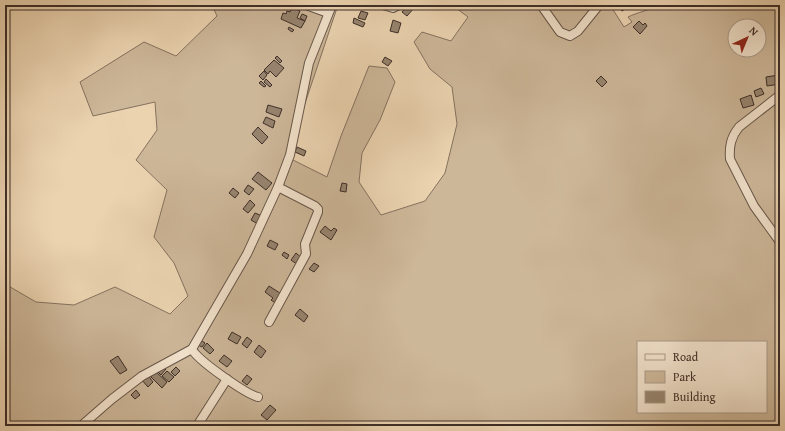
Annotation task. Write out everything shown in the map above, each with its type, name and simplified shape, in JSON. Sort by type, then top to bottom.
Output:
[{"type":"street","points":[[306,5],[328,13]]},
{"type":"street","points":[[81,426],[112,399],[142,376],[192,349],[246,254],[278,187],[290,155],[309,63],[332,5]]},
{"type":"street","points":[[383,5],[393,8],[399,5]]},
{"type":"street","points":[[541,5],[560,32],[570,36],[578,31],[599,5]]},
{"type":"street","points":[[780,95],[734,134],[729,151],[730,159],[754,206],[780,242]]},
{"type":"street","points":[[269,322],[306,254],[305,244],[318,212],[318,209],[315,206],[278,187]]},
{"type":"street","points":[[192,349],[193,352],[243,391],[258,397]]},
{"type":"street","points":[[197,426],[227,379]]},
{"type":"green space","points":[[212,5],[338,5],[287,157],[327,177],[341,136],[369,66],[387,68],[395,82],[380,120],[362,153],[359,182],[381,215],[425,201],[445,173],[457,124],[452,87],[430,69],[414,42],[422,32],[451,41],[468,17],[452,5],[595,5],[596,10],[610,5],[624,27],[632,22],[628,17],[658,5],[780,5],[780,426],[5,426],[5,284],[36,302],[74,305],[115,287],[170,314],[188,296],[174,263],[154,237],[167,190],[136,160],[157,130],[155,102],[93,116],[80,82],[144,42],[176,56],[217,16]]},
{"type":"building","points":[[408,5],[414,8],[407,16],[402,12]]},
{"type":"building","points":[[617,5],[622,5],[625,9],[622,11]]},
{"type":"building","points":[[642,5],[654,5],[644,9]]},
{"type":"building","points":[[292,7],[300,11],[297,18],[305,21],[301,28],[281,19],[283,13],[286,14],[287,11],[290,12]]},
{"type":"building","points":[[361,11],[368,13],[365,20],[358,18]]},
{"type":"building","points":[[302,14],[307,16],[305,21],[300,18]]},
{"type":"building","points":[[354,18],[365,23],[363,27],[353,23]]},
{"type":"building","points":[[393,20],[401,23],[398,33],[390,31]]},
{"type":"building","points":[[639,21],[643,25],[645,23],[647,26],[640,34],[633,27]]},
{"type":"building","points":[[289,27],[294,30],[292,32],[288,29]]},
{"type":"building","points":[[277,56],[282,61],[280,63],[275,58]]},
{"type":"building","points":[[385,57],[392,61],[388,66],[382,62]]},
{"type":"building","points":[[274,60],[284,68],[276,77],[270,71],[268,74],[264,70]]},
{"type":"building","points":[[264,71],[267,75],[263,80],[259,76]]},
{"type":"building","points":[[779,75],[780,84],[767,86],[766,77]]},
{"type":"building","points":[[601,76],[607,82],[602,87],[596,81]]},
{"type":"building","points":[[266,79],[272,85],[270,87],[264,82]]},
{"type":"building","points":[[261,81],[266,86],[264,87],[259,83]]},
{"type":"building","points":[[761,88],[764,94],[756,97],[754,91]]},
{"type":"building","points":[[751,95],[754,105],[743,108],[740,99]]},
{"type":"building","points":[[268,105],[282,109],[279,117],[266,112]]},
{"type":"building","points":[[266,117],[275,121],[273,128],[263,123]]},
{"type":"building","points":[[258,127],[268,137],[262,144],[252,134]]},
{"type":"building","points":[[297,147],[306,151],[304,156],[295,152]]},
{"type":"building","points":[[258,172],[272,183],[266,190],[252,179]]},
{"type":"building","points":[[342,183],[347,184],[346,192],[340,191]]},
{"type":"building","points":[[248,185],[254,189],[249,195],[244,191]]},
{"type":"building","points":[[233,188],[239,193],[235,198],[229,193]]},
{"type":"building","points":[[250,200],[255,205],[248,213],[243,209]]},
{"type":"building","points":[[255,213],[262,216],[258,224],[251,220]]},
{"type":"building","points":[[325,226],[331,231],[334,228],[337,230],[331,240],[320,232]]},
{"type":"building","points":[[270,240],[278,244],[275,250],[267,246]]},
{"type":"building","points":[[284,252],[289,255],[287,259],[282,255]]},
{"type":"building","points":[[296,253],[303,259],[298,265],[291,260]]},
{"type":"building","points":[[314,263],[319,266],[314,272],[309,269]]},
{"type":"building","points":[[269,286],[283,295],[277,304],[271,300],[273,298],[265,292]]},
{"type":"building","points":[[300,309],[308,316],[304,322],[295,315]]},
{"type":"building","points":[[232,332],[241,337],[237,344],[228,339]]},
{"type":"building","points":[[247,337],[252,341],[247,348],[242,344]]},
{"type":"building","points":[[202,341],[205,343],[202,347],[198,345]]},
{"type":"building","points":[[207,343],[214,350],[210,354],[203,348]]},
{"type":"building","points":[[259,345],[266,351],[261,358],[254,352]]},
{"type":"building","points":[[224,355],[232,361],[227,367],[219,361]]},
{"type":"building","points":[[118,356],[127,370],[120,374],[110,361]]},
{"type":"building","points":[[163,366],[166,369],[161,375],[158,372]]},
{"type":"building","points":[[176,367],[180,371],[175,376],[171,372]]},
{"type":"building","points":[[167,371],[174,377],[169,382],[162,376]]},
{"type":"building","points":[[156,372],[167,382],[162,388],[151,377]]},
{"type":"building","points":[[147,374],[153,382],[148,387],[141,379]]},
{"type":"building","points":[[247,375],[252,379],[247,385],[242,381]]},
{"type":"building","points":[[136,390],[140,395],[135,399],[131,395]]},
{"type":"building","points":[[270,405],[276,410],[267,420],[261,415]]}]
